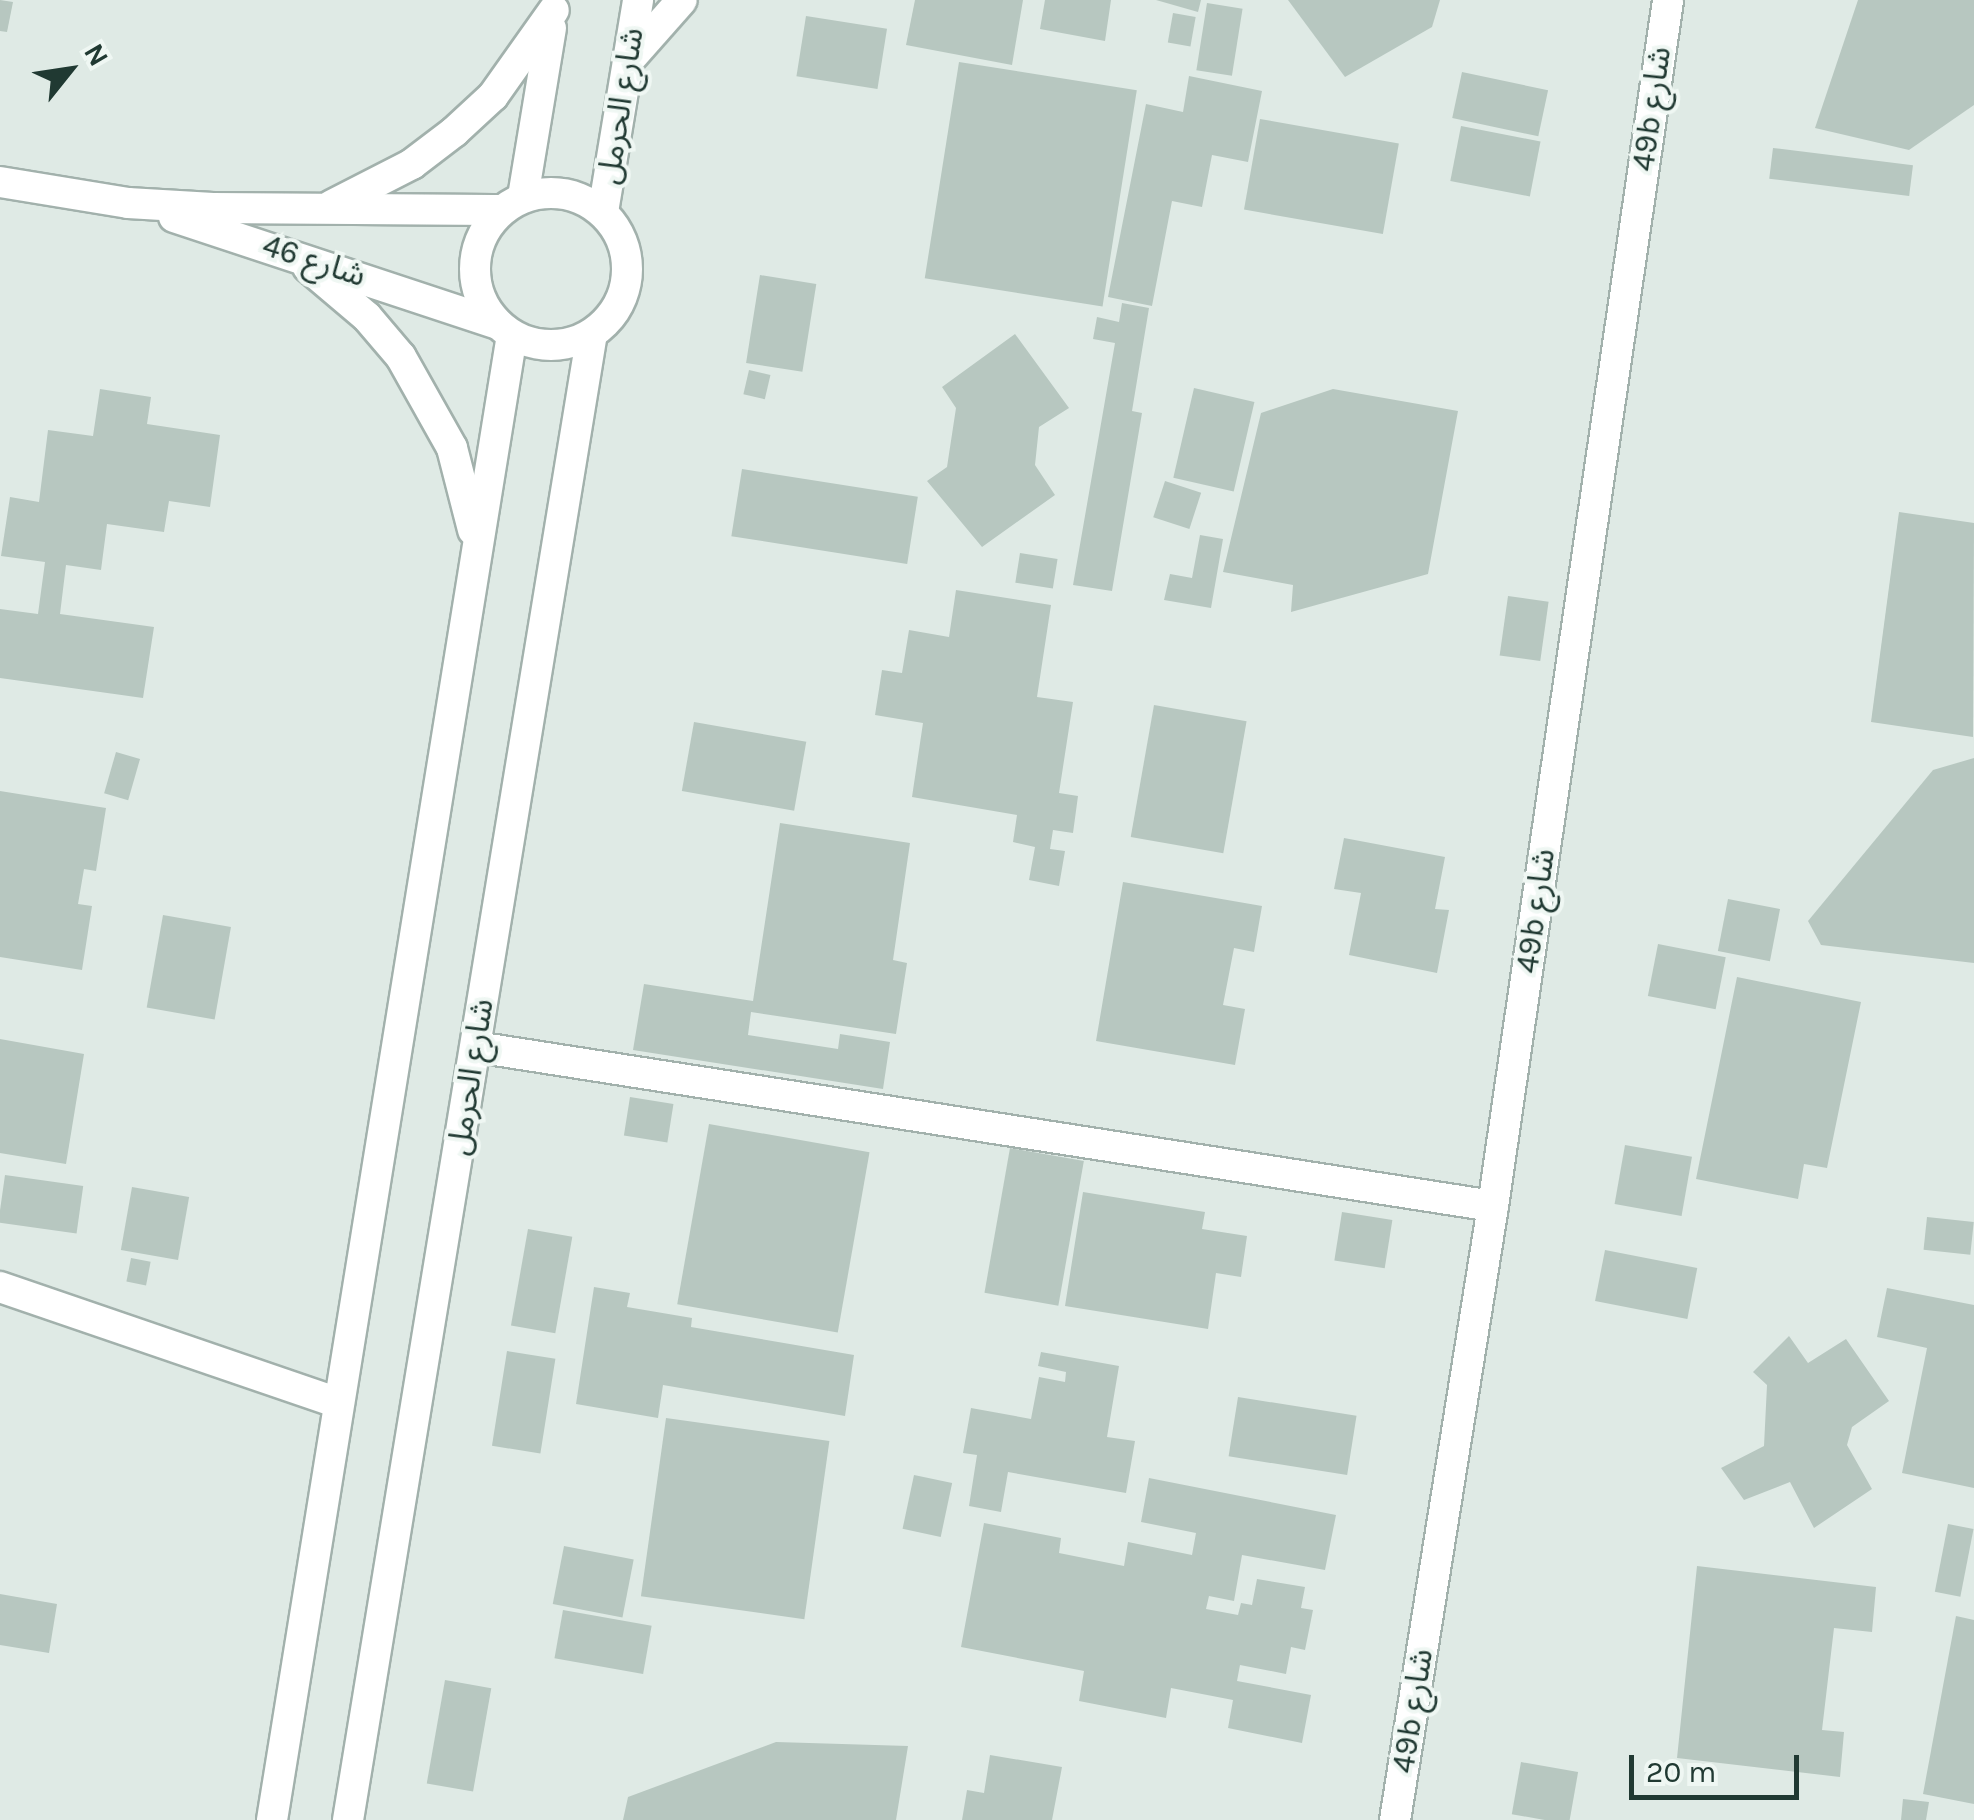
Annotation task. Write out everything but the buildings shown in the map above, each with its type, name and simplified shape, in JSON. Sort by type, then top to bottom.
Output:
[{"type":"street","name":"شارع الحرمل","points":[[604,212],[638,0]]},
{"type":"street","points":[[628,61],[682,0]]},
{"type":"street","name":"49b شارع","points":[[1395,1820],[1492,1206],[1668,0]]},
{"type":"street","points":[[272,1820],[477,551],[505,330],[474,275],[481,238],[511,204],[555,5]]},
{"type":"street","points":[[318,211],[382,182],[454,132],[526,55],[555,5]]},
{"type":"street","name":"شارع 46","points":[[0,182],[128,203],[318,211],[511,204]]},
{"type":"street","points":[[505,330],[544,346],[592,334],[608,321],[626,286],[624,246],[604,212],[565,193],[511,204]]},
{"type":"street","name":"شارع 46","points":[[128,203],[286,251],[505,330]]},
{"type":"street","points":[[286,251],[354,305],[401,357],[452,448],[477,551]]},
{"type":"street","name":"شارع الحرمل","points":[[348,1820],[592,334]]},
{"type":"street","points":[[476,1047],[1492,1206]]},
{"type":"street","points":[[0,1287],[339,1403]]}]
